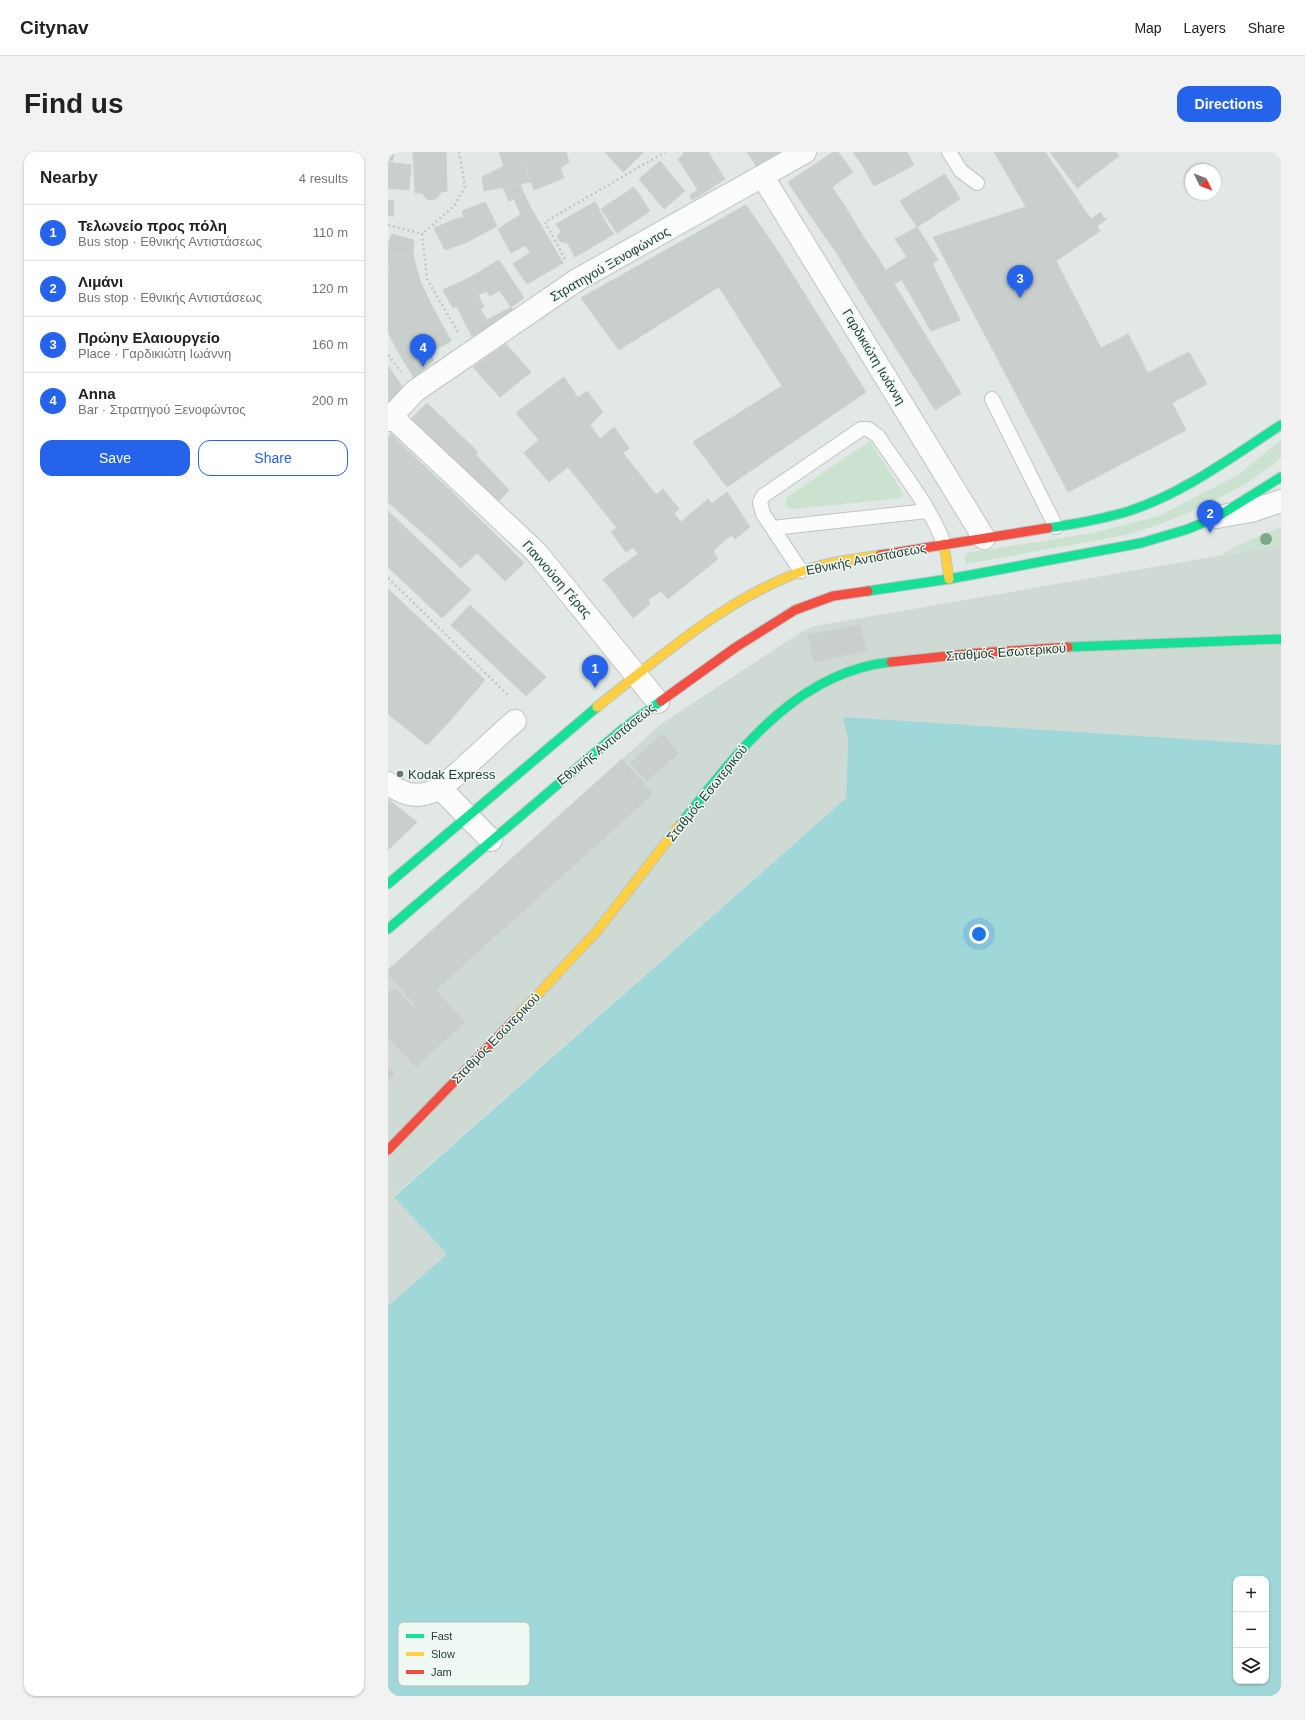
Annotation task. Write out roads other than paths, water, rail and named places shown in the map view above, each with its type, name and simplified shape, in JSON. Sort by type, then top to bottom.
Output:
[{"type":"main road","name":"Εθνικής Αντιστάσεως","points":[[388,884],[554,741],[637,675],[745,598],[801,571],[859,558],[1056,527],[1129,511],[1164,497],[1215,469],[1281,425]]},
{"type":"main road","name":"Εθνικής Αντιστάσεως","points":[[388,929],[599,748],[658,702],[758,632],[790,613],[813,602],[834,596],[949,580],[1116,549],[1166,536],[1217,517],[1281,477]]},
{"type":"main road","points":[[944,544],[949,580]]},
{"type":"main road","name":"Σταθμός Εσωτερικού","points":[[388,1150],[555,977],[597,931],[744,746],[798,698],[828,680],[851,670],[882,662],[954,655],[1016,650],[1281,639]]},
{"type":"street","name":"Στρατηγού Ξενοφώντος","points":[[390,419],[415,392],[577,280],[764,177],[805,152]]},
{"type":"street","name":"Γαρδικιώτη Ιωάννη","points":[[764,177],[984,538]]},
{"type":"street","name":"Γιαννούση Γέρας","points":[[390,419],[536,552],[658,702]]},
{"type":"street","points":[[1217,517],[1251,511],[1281,501]]},
{"type":"street","points":[[388,783],[408,795],[422,795],[441,789],[514,711]]},
{"type":"street","points":[[441,789],[491,840]]},
{"type":"lane","points":[[949,152],[961,170],[977,183]]},
{"type":"lane","points":[[992,399],[1056,527]]},
{"type":"lane","points":[[801,571],[761,508],[763,496],[861,429],[873,432],[878,436],[939,530],[944,544]]},
{"type":"lane","points":[[773,528],[927,511]]},
{"type":"water","points":[[843,717],[1281,745],[1281,1696],[388,1696],[388,1306],[447,1254],[394,1197],[846,798],[848,740]]},
{"type":"place","name":"Πρώην Ελαιουργείο","points":[[1020,298]]},
{"type":"place","name":"Anna","points":[[423,367]]},
{"type":"place","name":"Λιμάνι","points":[[1210,533]]},
{"type":"place","name":"Τελωνείο προς πόλη","points":[[595,688]]},
{"type":"place","name":"Kodak Express","points":[[400,774]]}]
